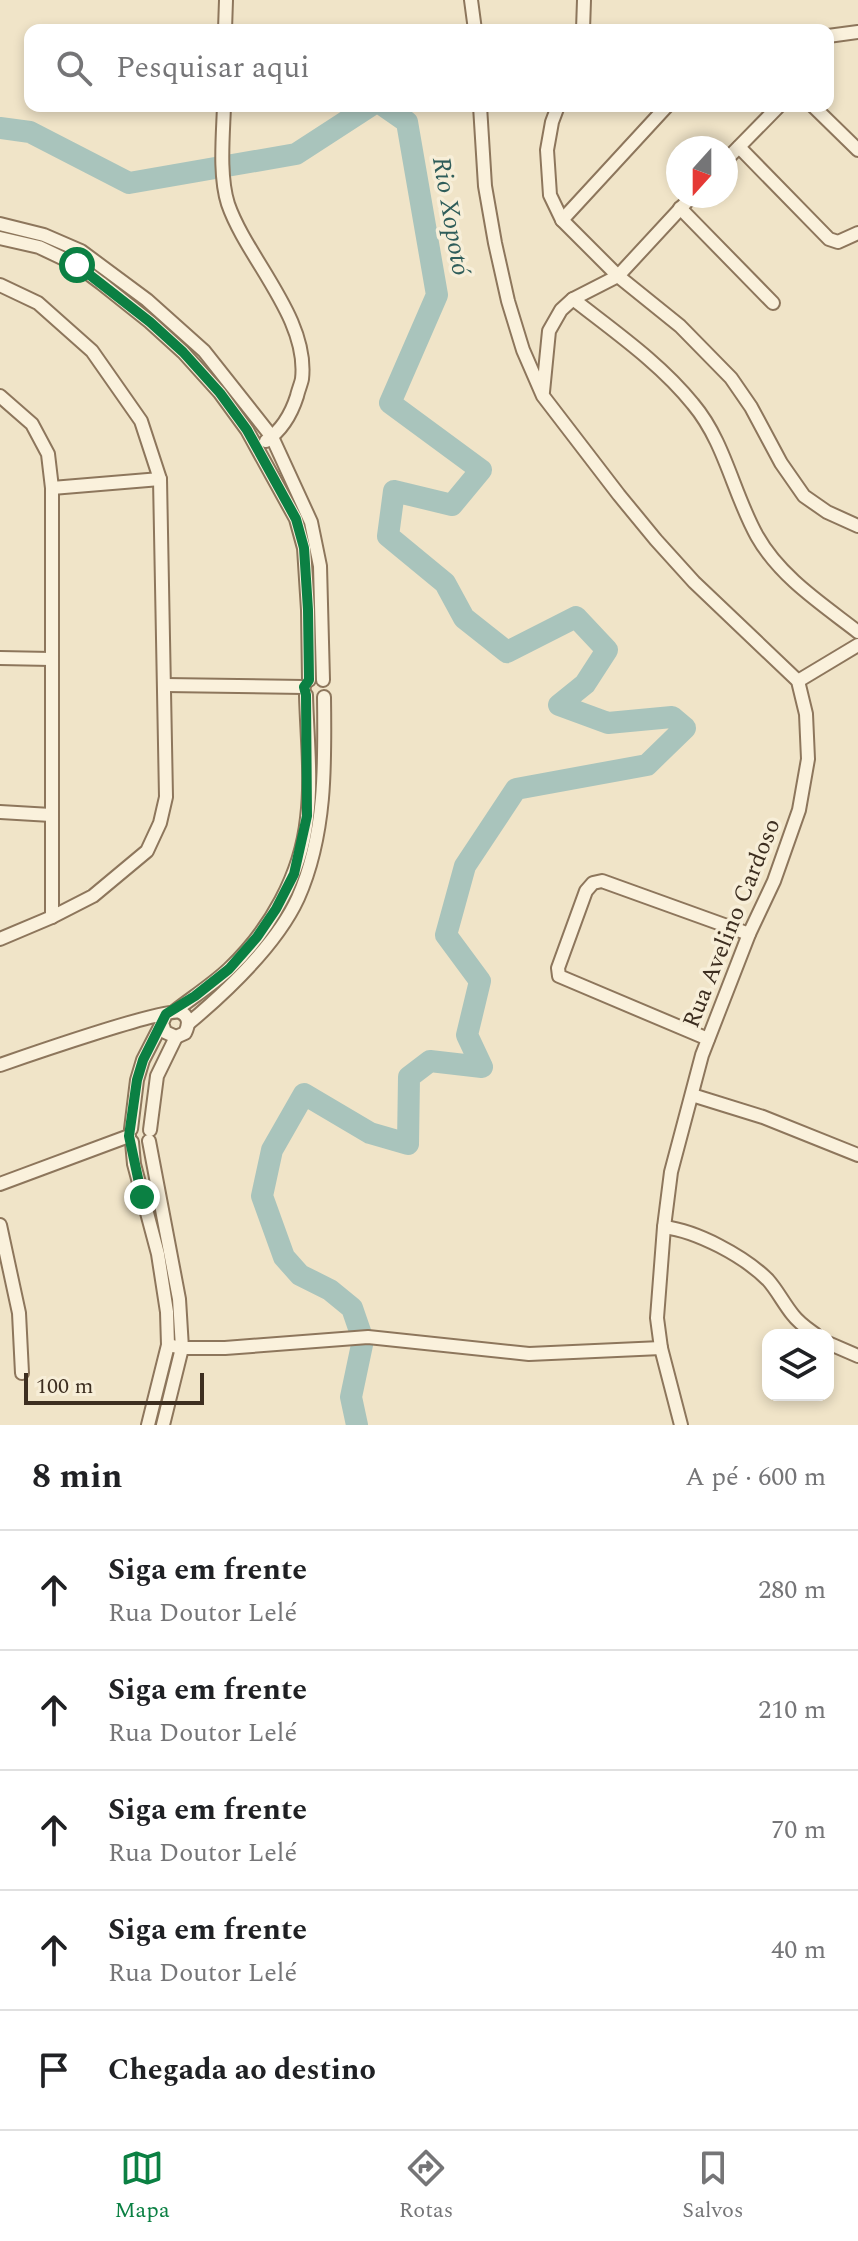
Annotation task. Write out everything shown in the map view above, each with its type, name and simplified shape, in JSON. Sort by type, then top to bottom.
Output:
[{"type":"street","points":[[225,24],[226,0]]},
{"type":"street","points":[[471,0],[474,24]]},
{"type":"street","points":[[583,24],[584,0]]},
{"type":"street","points":[[834,35],[858,32]]},
{"type":"street","points":[[224,112],[223,156],[228,203],[291,320],[301,354],[302,378],[288,419],[257,448]]},
{"type":"street","points":[[480,112],[485,186],[495,243],[523,350],[543,396],[656,540],[694,582],[798,681],[858,645]]},
{"type":"street","points":[[556,112],[547,150],[550,195],[562,220],[618,276],[680,326],[731,378],[751,407],[793,484],[804,496],[827,512],[858,526]]},
{"type":"street","points":[[562,220],[661,112]]},
{"type":"street","points":[[773,112],[739,147],[829,239],[838,242],[858,233]]},
{"type":"street","points":[[819,112],[858,150]]},
{"type":"street","points":[[543,396],[549,331],[561,310],[573,299],[618,276],[680,208],[773,303]]},
{"type":"street","points":[[0,224],[44,235],[81,251],[147,300],[204,351],[272,437],[311,522],[320,566],[323,680],[327,688],[324,697],[322,803],[311,867],[297,901],[283,924],[248,968],[189,1023],[185,1033],[176,1037],[157,1076],[149,1135],[179,1299],[182,1348],[163,1425]]},
{"type":"street","points":[[0,238],[39,247],[77,265],[183,352],[220,393],[247,430],[296,519],[304,548],[308,610],[307,816],[294,874],[263,928],[229,969],[168,1016],[143,1060],[137,1080],[130,1135],[134,1164],[158,1254],[167,1312],[168,1345],[148,1425]]},
{"type":"street","points":[[0,285],[38,303],[92,351],[141,421],[160,479],[166,797],[160,823],[147,851],[93,896],[0,939]]},
{"type":"street","points":[[573,299],[646,356],[695,405],[717,443],[763,546],[801,588],[858,632]]},
{"type":"street","points":[[0,396],[32,424],[48,454],[52,488],[52,917]]},
{"type":"street","points":[[247,430],[288,419]]},
{"type":"street","points":[[52,488],[160,479]]},
{"type":"street","points":[[0,658],[51,659]]},
{"type":"street","points":[[165,685],[306,687],[316,677],[323,680]]},
{"type":"street","name":"Rua Avelino Cardoso","points":[[681,1425],[661,1348],[657,1318],[671,1172],[708,1039],[749,934],[774,881],[799,810],[808,746],[806,714],[798,681]]},
{"type":"street","points":[[306,687],[313,700],[324,697]]},
{"type":"street","points":[[0,812],[51,815]]},
{"type":"street","points":[[708,1039],[559,976],[558,968],[586,891],[597,881],[749,934]]},
{"type":"street","points":[[0,1065],[134,1021],[184,1014],[189,1023]]},
{"type":"street","points":[[168,1016],[165,1032],[176,1037]]},
{"type":"street","points":[[692,1095],[763,1117],[858,1155]]},
{"type":"street","points":[[0,1184],[130,1135],[140,1124],[149,1135]]},
{"type":"street","points":[[130,1135],[143,1145],[149,1135]]},
{"type":"street","points":[[0,1225],[2,1254],[19,1313],[22,1373]]},
{"type":"street","points":[[664,1227],[708,1241],[753,1267],[769,1281],[793,1316],[809,1329]]},
{"type":"street","points":[[168,1345],[225,1348],[368,1337],[529,1354],[661,1348]]},
{"type":"street","points":[[834,1346],[858,1356]]},
{"type":"waterway","name":"Rio Xopotó","points":[[0,128],[30,132],[129,183],[296,154],[361,112]]},
{"type":"waterway","name":"Rio Xopotó","points":[[357,1425],[351,1397],[363,1340],[352,1308],[330,1290],[300,1275],[284,1257],[262,1196],[272,1150],[304,1094],[370,1133],[408,1144],[409,1077],[430,1061],[482,1067],[467,1035],[480,981],[446,935],[465,866],[516,789],[647,765],[685,728],[672,717],[608,723],[559,705],[585,684],[607,650],[576,617],[507,652],[464,618],[445,583],[388,536],[394,491],[452,505],[481,470],[390,403],[437,295],[407,122],[393,112]]},
{"type":"route","points":[[77,265],[150,322],[183,352],[220,393],[247,430],[296,519],[304,548],[309,680],[304,687],[308,769],[307,816],[302,845],[294,874],[257,937],[229,969],[175,1011],[166,1014],[143,1060],[129,1136],[142,1197]]}]
